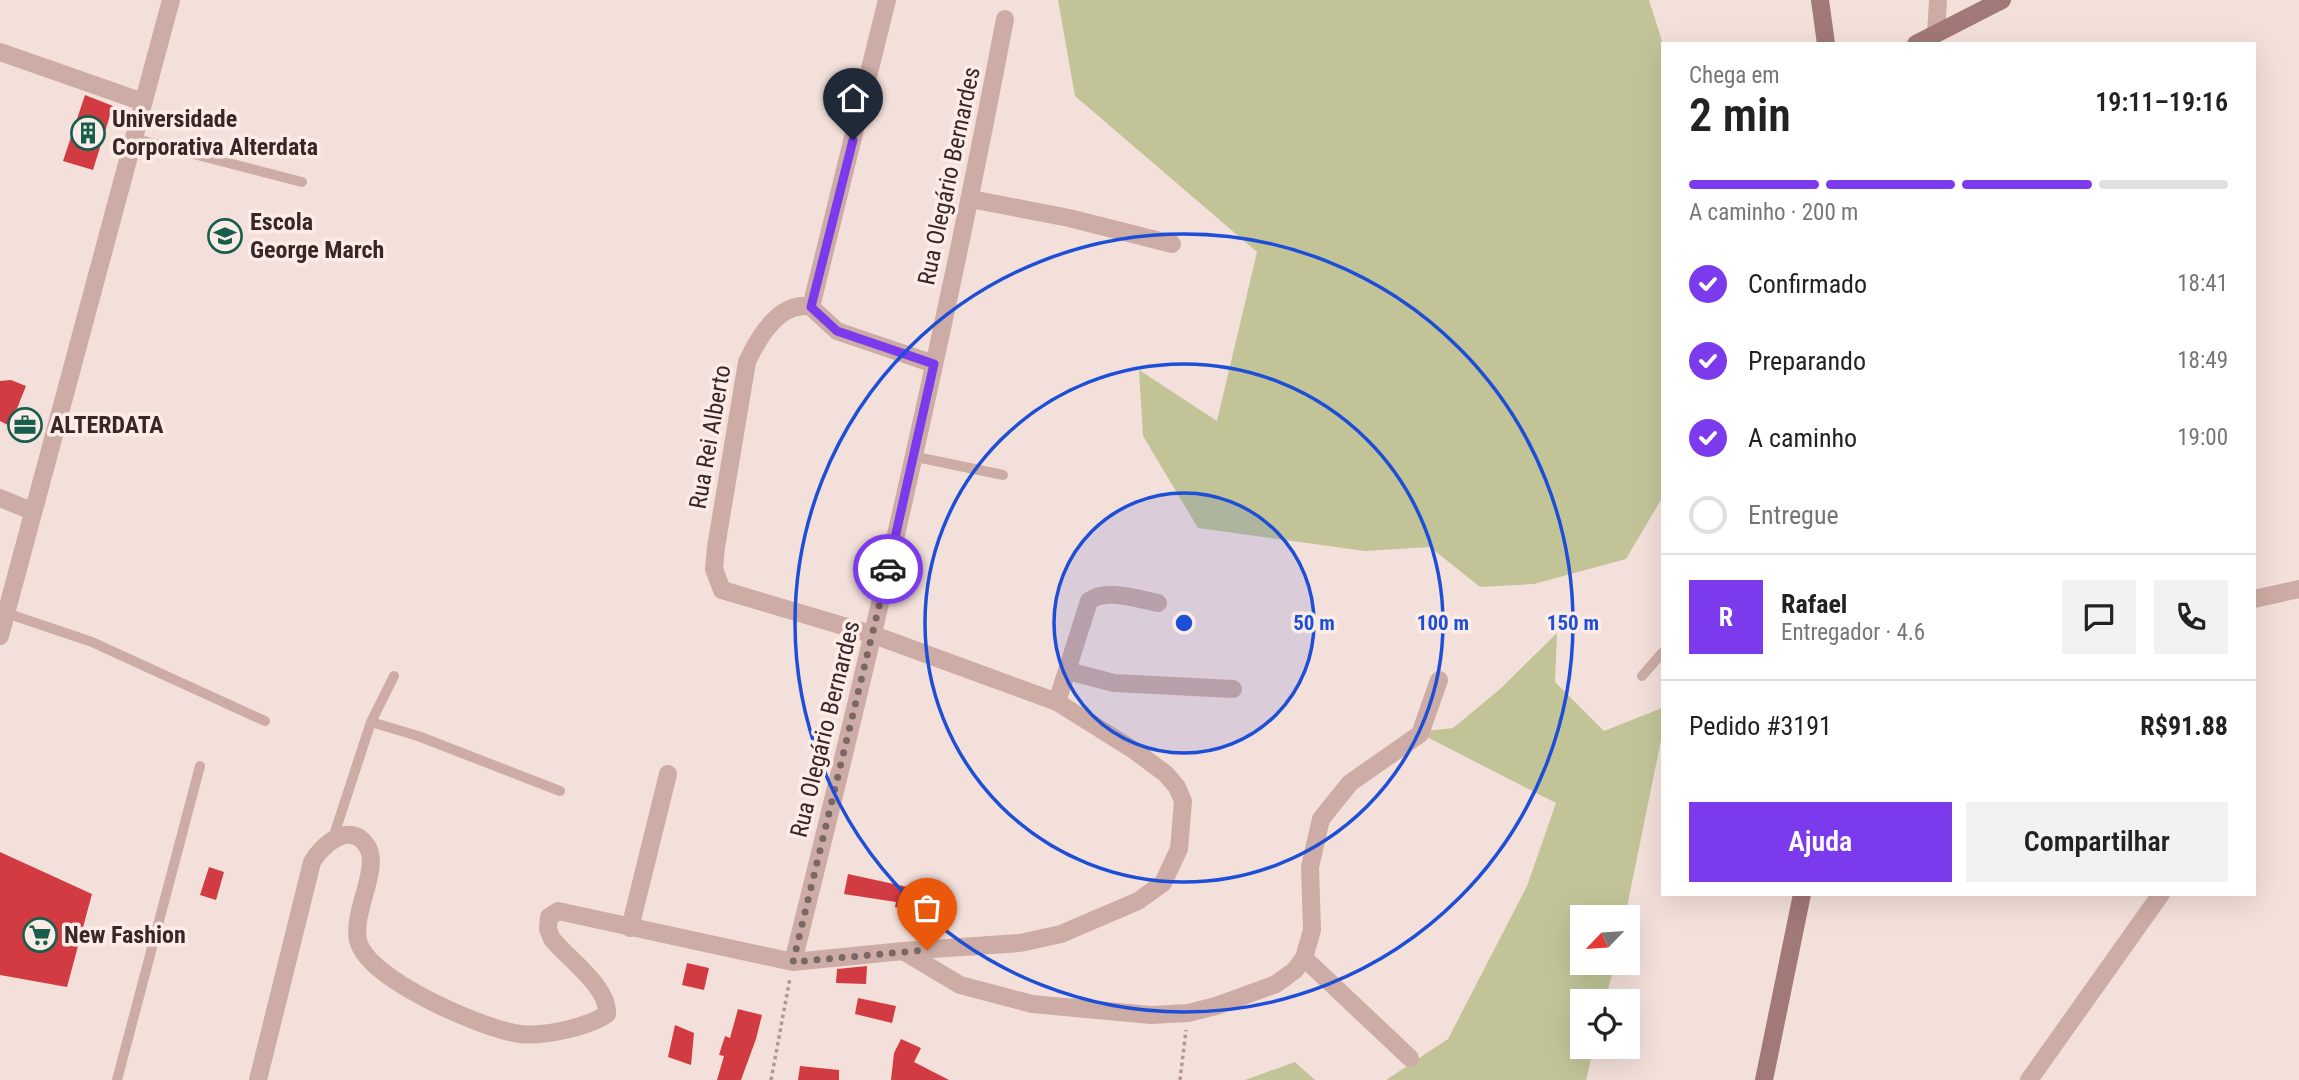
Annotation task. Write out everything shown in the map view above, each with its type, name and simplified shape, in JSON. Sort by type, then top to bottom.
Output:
[{"type":"main road","points":[[1820,0],[1826,42]]},
{"type":"main road","points":[[1920,42],[2002,0]]},
{"type":"main road","points":[[1764,1080],[1802,896]]},
{"type":"street","points":[[0,636],[6,613],[6,586],[32,511],[171,0]]},
{"type":"street","points":[[887,0],[811,307],[837,331],[934,364]]},
{"type":"street","points":[[1936,34],[1938,0]]},
{"type":"street","name":"Rua Olegário Bernardes","points":[[793,962],[874,635],[911,456],[971,200],[1005,19]]},
{"type":"street","points":[[0,52],[143,102]]},
{"type":"street","points":[[971,200],[1069,218],[1172,244]]},
{"type":"street","name":"Rua Rei Alberto","points":[[811,307],[795,305],[786,309],[753,349],[747,362],[714,559],[716,578],[722,590],[874,635]]},
{"type":"street","points":[[0,498],[32,511]]},
{"type":"street","points":[[2256,599],[2299,589]]},
{"type":"street","points":[[1057,702],[1081,619],[1094,597],[1111,595],[1158,603]]},
{"type":"street","points":[[258,1080],[307,878],[318,852],[333,838],[348,836],[364,842],[369,849],[371,866],[359,908],[357,931],[358,942],[364,952],[390,976],[429,1002],[480,1023],[521,1035],[572,1028],[596,1021],[607,1014],[605,997],[552,939],[548,929],[549,917],[558,911],[568,911],[630,928],[793,962],[1020,943],[1061,934],[1138,901],[1163,883],[1171,872],[1183,824],[1182,800],[1177,787],[1166,774],[1135,751],[1057,702],[874,635]]},
{"type":"street","points":[[1068,671],[1114,683],[1233,689]]},
{"type":"street","points":[[903,951],[960,985],[1032,1004],[1105,1013],[1188,1013],[1247,997],[1276,984],[1295,970],[1304,958],[1312,930],[1310,867],[1314,841],[1324,813],[1350,783],[1420,734],[1439,680]]},
{"type":"street","points":[[630,928],[668,774]]},
{"type":"street","points":[[2029,1080],[2160,896]]},
{"type":"street","points":[[1304,958],[1410,1058]]},
{"type":"lane","points":[[132,138],[302,182]]},
{"type":"lane","points":[[911,456],[1003,475]]},
{"type":"lane","points":[[6,613],[92,642],[265,721]]},
{"type":"lane","points":[[1642,676],[1661,654]]},
{"type":"lane","points":[[333,838],[371,722],[394,676]]},
{"type":"lane","points":[[371,722],[418,736],[560,791]]},
{"type":"lane","points":[[117,1080],[200,766]]},
{"type":"path","points":[[771,1080],[793,962]]},
{"type":"path","points":[[1180,1080],[1188,1013]]},
{"type":"green space","points":[[1058,0],[1649,0],[1662,42],[1661,500],[1626,559],[1534,584],[1480,587],[1430,547],[1365,551],[1198,528],[1143,436],[1139,370],[1217,421],[1257,252],[1075,96]]},
{"type":"green space","points":[[1557,633],[1555,682],[1604,731],[1661,708],[1661,740],[1627,905],[1570,905],[1570,975],[1612,975],[1608,989],[1570,989],[1570,1059],[1591,1059],[1586,1080],[1386,1080],[1448,1039],[1527,886],[1556,803],[1417,732],[1453,728],[1499,690]]},
{"type":"green space","points":[[1295,1062],[1315,1080],[1245,1080]]},
{"type":"building","name":"Universidade Corporativa Alterdata","points":[[85,95],[113,106],[93,170],[63,161]]},
{"type":"building","points":[[11,380],[26,386],[10,426],[0,421],[0,381]]},
{"type":"building","name":"New Fashion","points":[[0,852],[92,894],[67,987],[0,975]]},
{"type":"building","points":[[209,867],[224,872],[216,900],[200,895]]},
{"type":"building","points":[[848,874],[935,893],[930,915],[895,907],[896,902],[844,894]]},
{"type":"building","points":[[687,963],[709,968],[704,990],[682,985]]},
{"type":"building","points":[[867,966],[866,984],[836,983],[837,969]]},
{"type":"building","points":[[858,998],[896,1006],[892,1023],[855,1014]]},
{"type":"building","points":[[738,1009],[762,1015],[756,1039],[741,1080],[717,1080],[724,1056],[719,1055],[725,1036],[730,1038]]},
{"type":"building","points":[[675,1025],[694,1033],[691,1065],[668,1057]]},
{"type":"building","points":[[901,1039],[921,1048],[914,1062],[949,1080],[891,1080],[894,1053]]},
{"type":"building","points":[[800,1066],[839,1070],[839,1080],[798,1080]]},
{"type":"way so far","points":[[888,569],[793,962],[927,950]]},
{"type":"place","name":"Universidade Corporativa Alterdata","points":[[88,133]]},
{"type":"place","name":"Escola George March","points":[[225,236]]},
{"type":"place","name":"ALTERDATA","points":[[25,425]]},
{"type":"place","name":"New Fashion","points":[[40,935]]},
{"type":"route","points":[[853,140],[811,307],[837,331],[934,364],[911,456],[888,569]]}]
